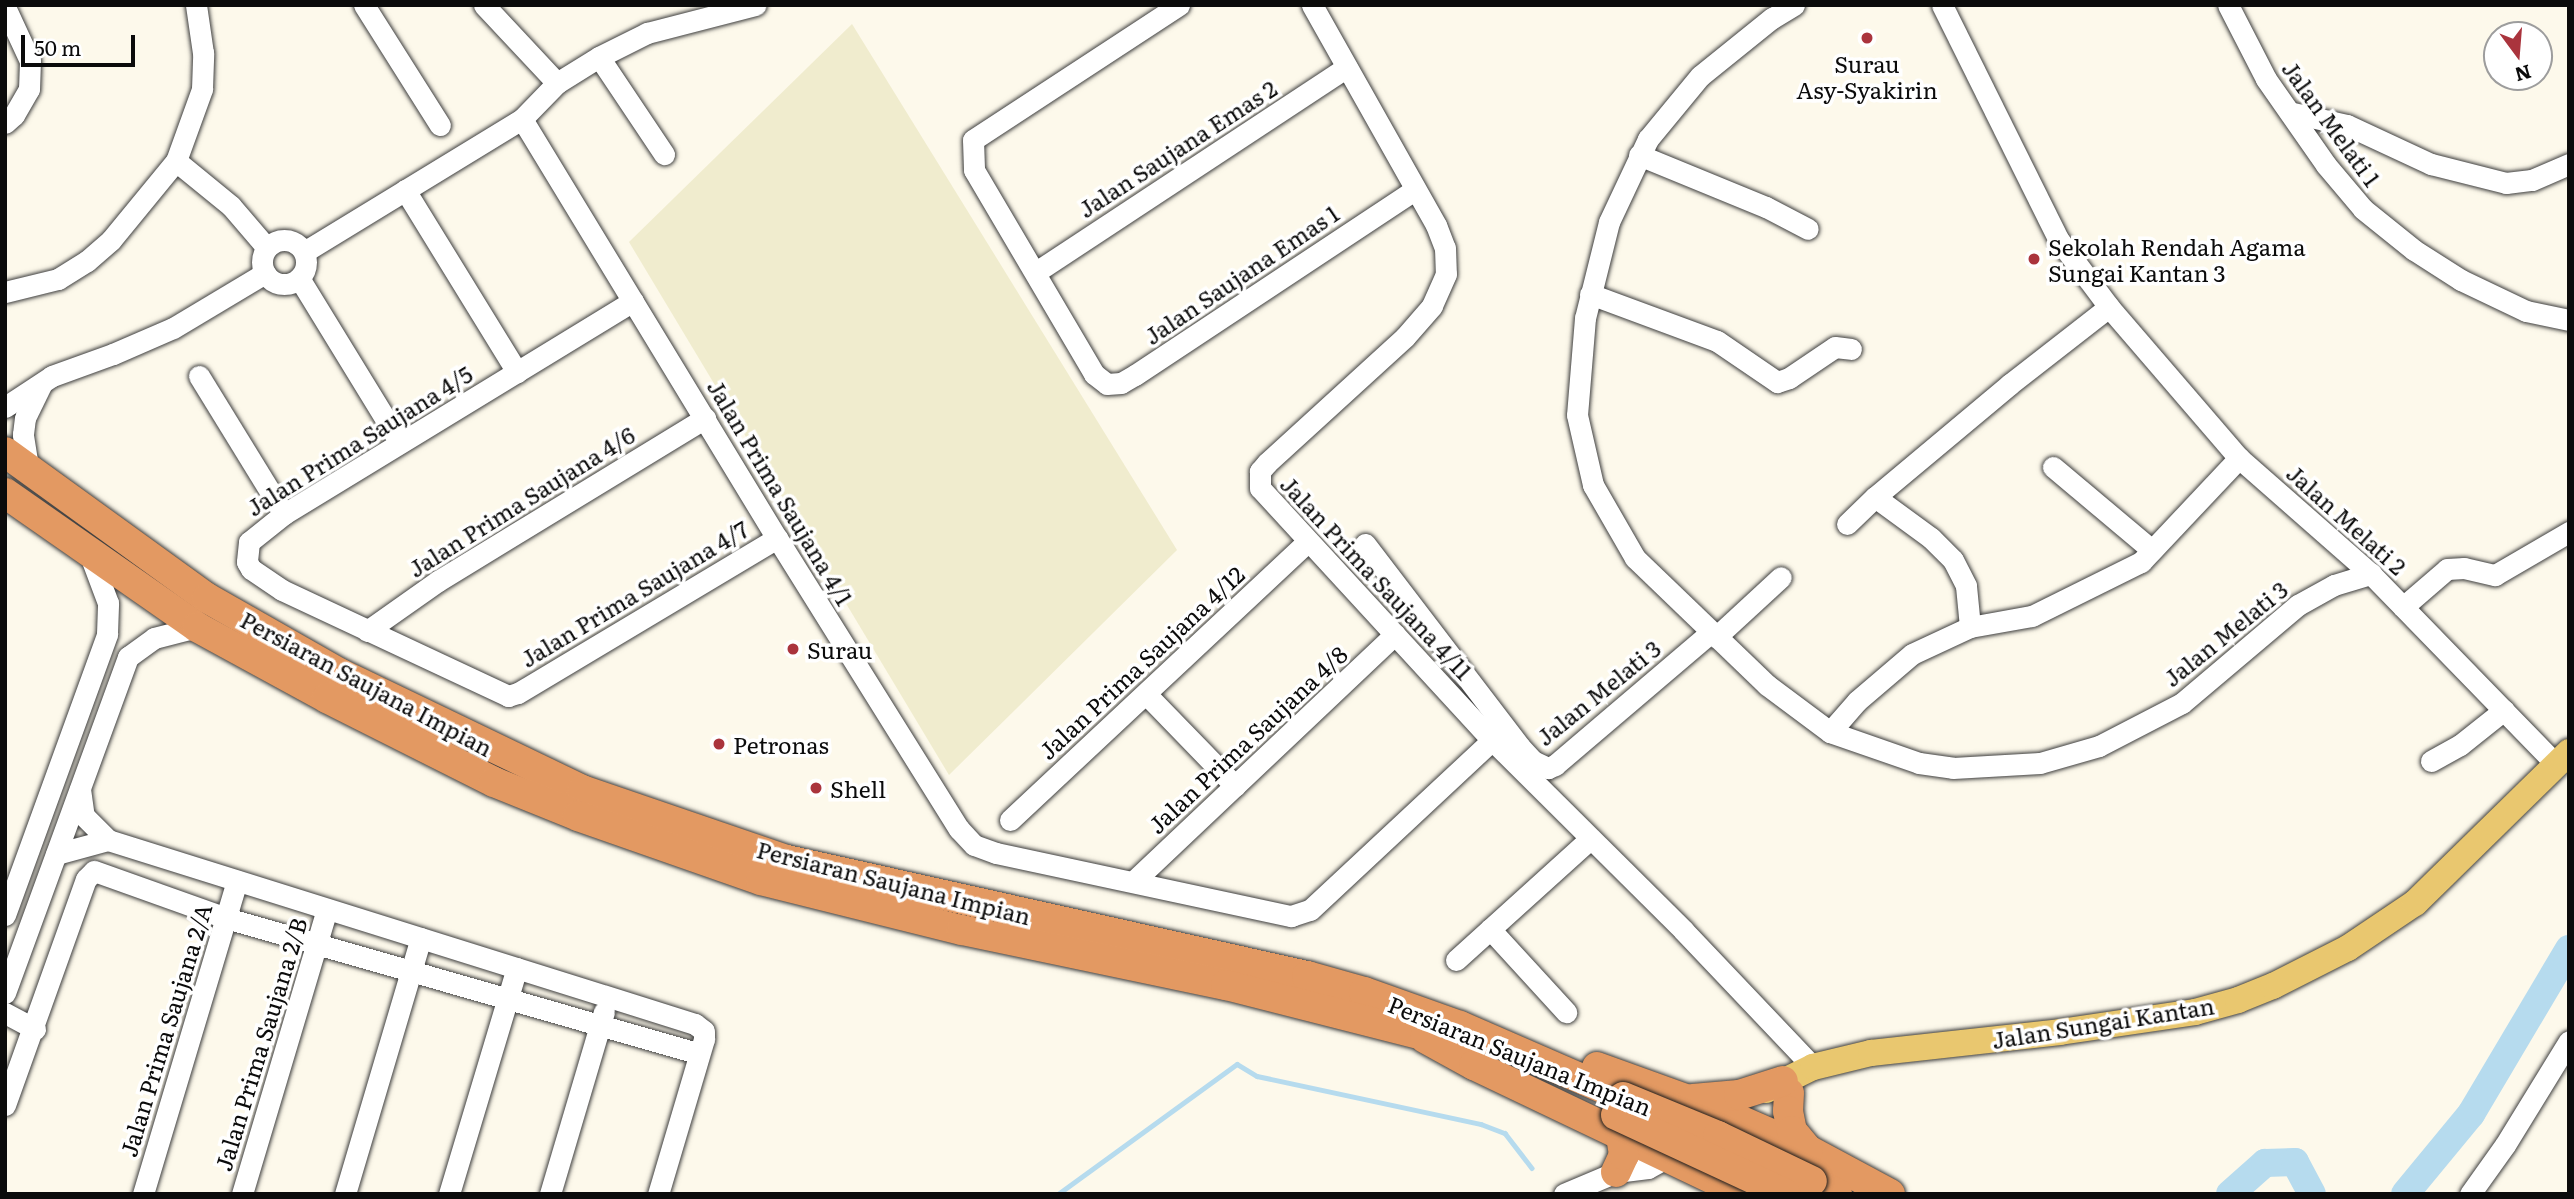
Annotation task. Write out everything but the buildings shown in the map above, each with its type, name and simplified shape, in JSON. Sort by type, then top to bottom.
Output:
[{"type":"highway","name":"Persiaran Saujana Impian","points":[[17,460],[207,598],[341,674],[582,790],[787,860],[1307,976],[1460,1026],[1620,1116]]},
{"type":"highway","name":"Persiaran Saujana Impian","points":[[5,493],[90,555],[197,627],[327,698],[494,782],[644,840],[761,880],[962,930],[1226,985],[1474,1049],[1620,1116],[1812,1190]]},
{"type":"highway","points":[[1460,1026],[1494,1032],[1689,1099],[1808,1150],[1890,1194]]},
{"type":"highway","points":[[1689,1099],[1739,1095],[1786,1087],[1792,1131],[1808,1150]]},
{"type":"highway","points":[[1620,1116],[1659,1154],[1745,1194]]},
{"type":"highway","points":[[1616,1172],[1624,1155],[1620,1116]]},
{"type":"main road","name":"Jalan Sungai Kantan","points":[[1786,1087],[1813,1067],[1845,1060],[1905,1048],[2060,1032],[2195,1012],[2238,1000],[2273,986],[2348,948],[2414,903],[2562,758]]},
{"type":"main road","name":"Jalan Sungai Kantan","points":[[1659,1154],[1786,1087],[1845,1060]]},
{"type":"street","points":[[5,292],[58,279],[87,261],[111,240],[176,161],[202,89],[203,53],[196,5]]},
{"type":"street","points":[[364,5],[440,125]]},
{"type":"street","points":[[484,5],[557,83]]},
{"type":"street","points":[[303,252],[522,119],[557,83],[599,57],[679,15],[755,5]]},
{"type":"street","points":[[1036,272],[974,170],[973,140],[1179,5]]},
{"type":"street","name":"Jalan Prima Saujana 4/11","points":[[1311,5],[1436,225],[1445,248],[1446,274],[1437,298],[1405,337],[1288,441],[1260,471],[1260,488],[1492,740],[1813,1067]]},
{"type":"street","name":"Jalan Melati 3","points":[[1794,5],[1763,25],[1700,76],[1648,139],[1609,222],[1590,294],[1579,366],[1577,415],[1593,485],[1635,558],[1767,685],[1830,732],[1919,763],[1953,768],[2040,763],[2099,746],[2182,703],[2298,605],[2334,585],[2371,573]]},
{"type":"street","name":"Jalan Melati 2","points":[[1942,5],[2052,228],[2109,307],[2239,458],[2371,573],[2504,710],[2562,758]]},
{"type":"street","name":"Jalan Melati 1","points":[[2228,5],[2236,26],[2266,79],[2326,165],[2363,209],[2414,250],[2461,280],[2526,311],[2569,320]]},
{"type":"street","points":[[5,7],[30,61],[29,89],[14,115],[5,123]]},
{"type":"street","points":[[599,57],[664,154]]},
{"type":"street","name":"Jalan Saujana Emas 2","points":[[1036,272],[1347,67]]},
{"type":"street","points":[[2292,113],[2347,125],[2431,164],[2506,183],[2532,180],[2569,164]]},
{"type":"street","name":"Jalan Prima Saujana 4/1","points":[[522,119],[777,538],[960,829],[974,845],[996,853],[1291,916],[1310,910],[1492,740]]},
{"type":"street","points":[[1639,155],[1766,207],[1808,229]]},
{"type":"street","points":[[176,161],[231,206],[267,248]]},
{"type":"street","points":[[405,190],[517,372]]},
{"type":"street","name":"Jalan Saujana Emas 1","points":[[1036,272],[1094,374],[1107,384],[1121,383],[1415,190]]},
{"type":"street","points":[[280,241],[287,241],[303,252],[306,265],[299,278],[282,284],[265,273],[263,258],[267,248],[280,241]]},
{"type":"street","points":[[5,407],[52,376],[150,340],[265,273]]},
{"type":"street","points":[[299,278],[400,443]]},
{"type":"street","points":[[1590,294],[1717,341],[1777,382],[1789,379],[1835,347],[1851,349]]},
{"type":"street","name":"Jalan Prima Saujana 4/5","points":[[518,693],[508,696],[498,692],[267,582],[251,569],[247,562],[249,542],[284,514],[633,301]]},
{"type":"street","points":[[1847,524],[1875,497],[2010,384],[2109,307]]},
{"type":"street","points":[[199,376],[284,514]]},
{"type":"street","points":[[17,460],[24,426],[41,385]]},
{"type":"street","name":"Jalan Prima Saujana 4/6","points":[[367,631],[438,581],[705,418]]},
{"type":"street","points":[[1830,732],[1857,701],[1912,654],[1970,627],[2032,616],[2141,562],[2239,458]]},
{"type":"street","points":[[2053,467],[2152,550]]},
{"type":"street","points":[[1875,497],[1931,538],[1954,560],[1966,586],[1970,627]]},
{"type":"street","points":[[2403,607],[2447,569],[2464,568],[2495,576],[2569,532]]},
{"type":"street","name":"Jalan Prima Saujana 4/7","points":[[518,693],[777,538]]},
{"type":"street","name":"Jalan Prima Saujana 4/12","points":[[1010,820],[1308,541]]},
{"type":"street","name":"Jalan Melati 3","points":[[1365,544],[1520,747],[1533,761],[1548,768],[1714,635]]},
{"type":"street","points":[[5,915],[107,634],[108,603],[90,555]]},
{"type":"street","points":[[1714,635],[1781,577]]},
{"type":"street","points":[[5,993],[128,657],[153,638],[197,627]]},
{"type":"street","name":"Jalan Prima Saujana 4/8","points":[[1134,881],[1395,634]]},
{"type":"street","points":[[1146,694],[1235,786]]},
{"type":"street","points":[[2431,761],[2460,745],[2504,710]]},
{"type":"street","points":[[80,789],[84,816],[108,840]]},
{"type":"street","points":[[1456,960],[1590,839]]},
{"type":"street","points":[[56,854],[90,842],[108,840],[695,1024],[704,1031],[702,1047],[658,1194]]},
{"type":"street","points":[[5,1105],[35,1029],[86,879],[94,872],[226,918],[600,1026],[702,1047]]},
{"type":"street","name":"Jalan Prima Saujana 2/A","points":[[143,1194],[237,881]]},
{"type":"street","name":"Jalan Prima Saujana 2/B","points":[[242,1194],[327,909]]},
{"type":"street","points":[[1490,929],[1566,1012]]},
{"type":"street","points":[[345,1194],[421,938]]},
{"type":"street","points":[[449,1194],[517,968]]},
{"type":"street","points":[[550,1194],[609,997]]},
{"type":"street","points":[[5,1013],[35,1029]]},
{"type":"street","points":[[2470,1194],[2505,1144],[2569,1041]]},
{"type":"street","points":[[1564,1194],[1659,1154]]},
{"type":"shaded area","points":[[852,24],[1177,550],[949,775],[629,242]]},
{"type":"waterway","points":[[2405,1194],[2471,1114],[2569,949]]},
{"type":"waterway","points":[[1058,1194],[1237,1064],[1257,1076],[1481,1124],[1505,1133],[1532,1168]]},
{"type":"waterway","points":[[2230,1194],[2265,1163],[2295,1162],[2312,1194]]},
{"type":"place","name":"Surau Asy-Syakirin","points":[[1867,38]]},
{"type":"place","name":"Sekolah Rendah Agama Sungai Kantan 3","points":[[2034,259]]},
{"type":"place","name":"Surau","points":[[793,649]]},
{"type":"place","name":"Petronas","points":[[719,744]]},
{"type":"place","name":"Shell","points":[[816,788]]}]
